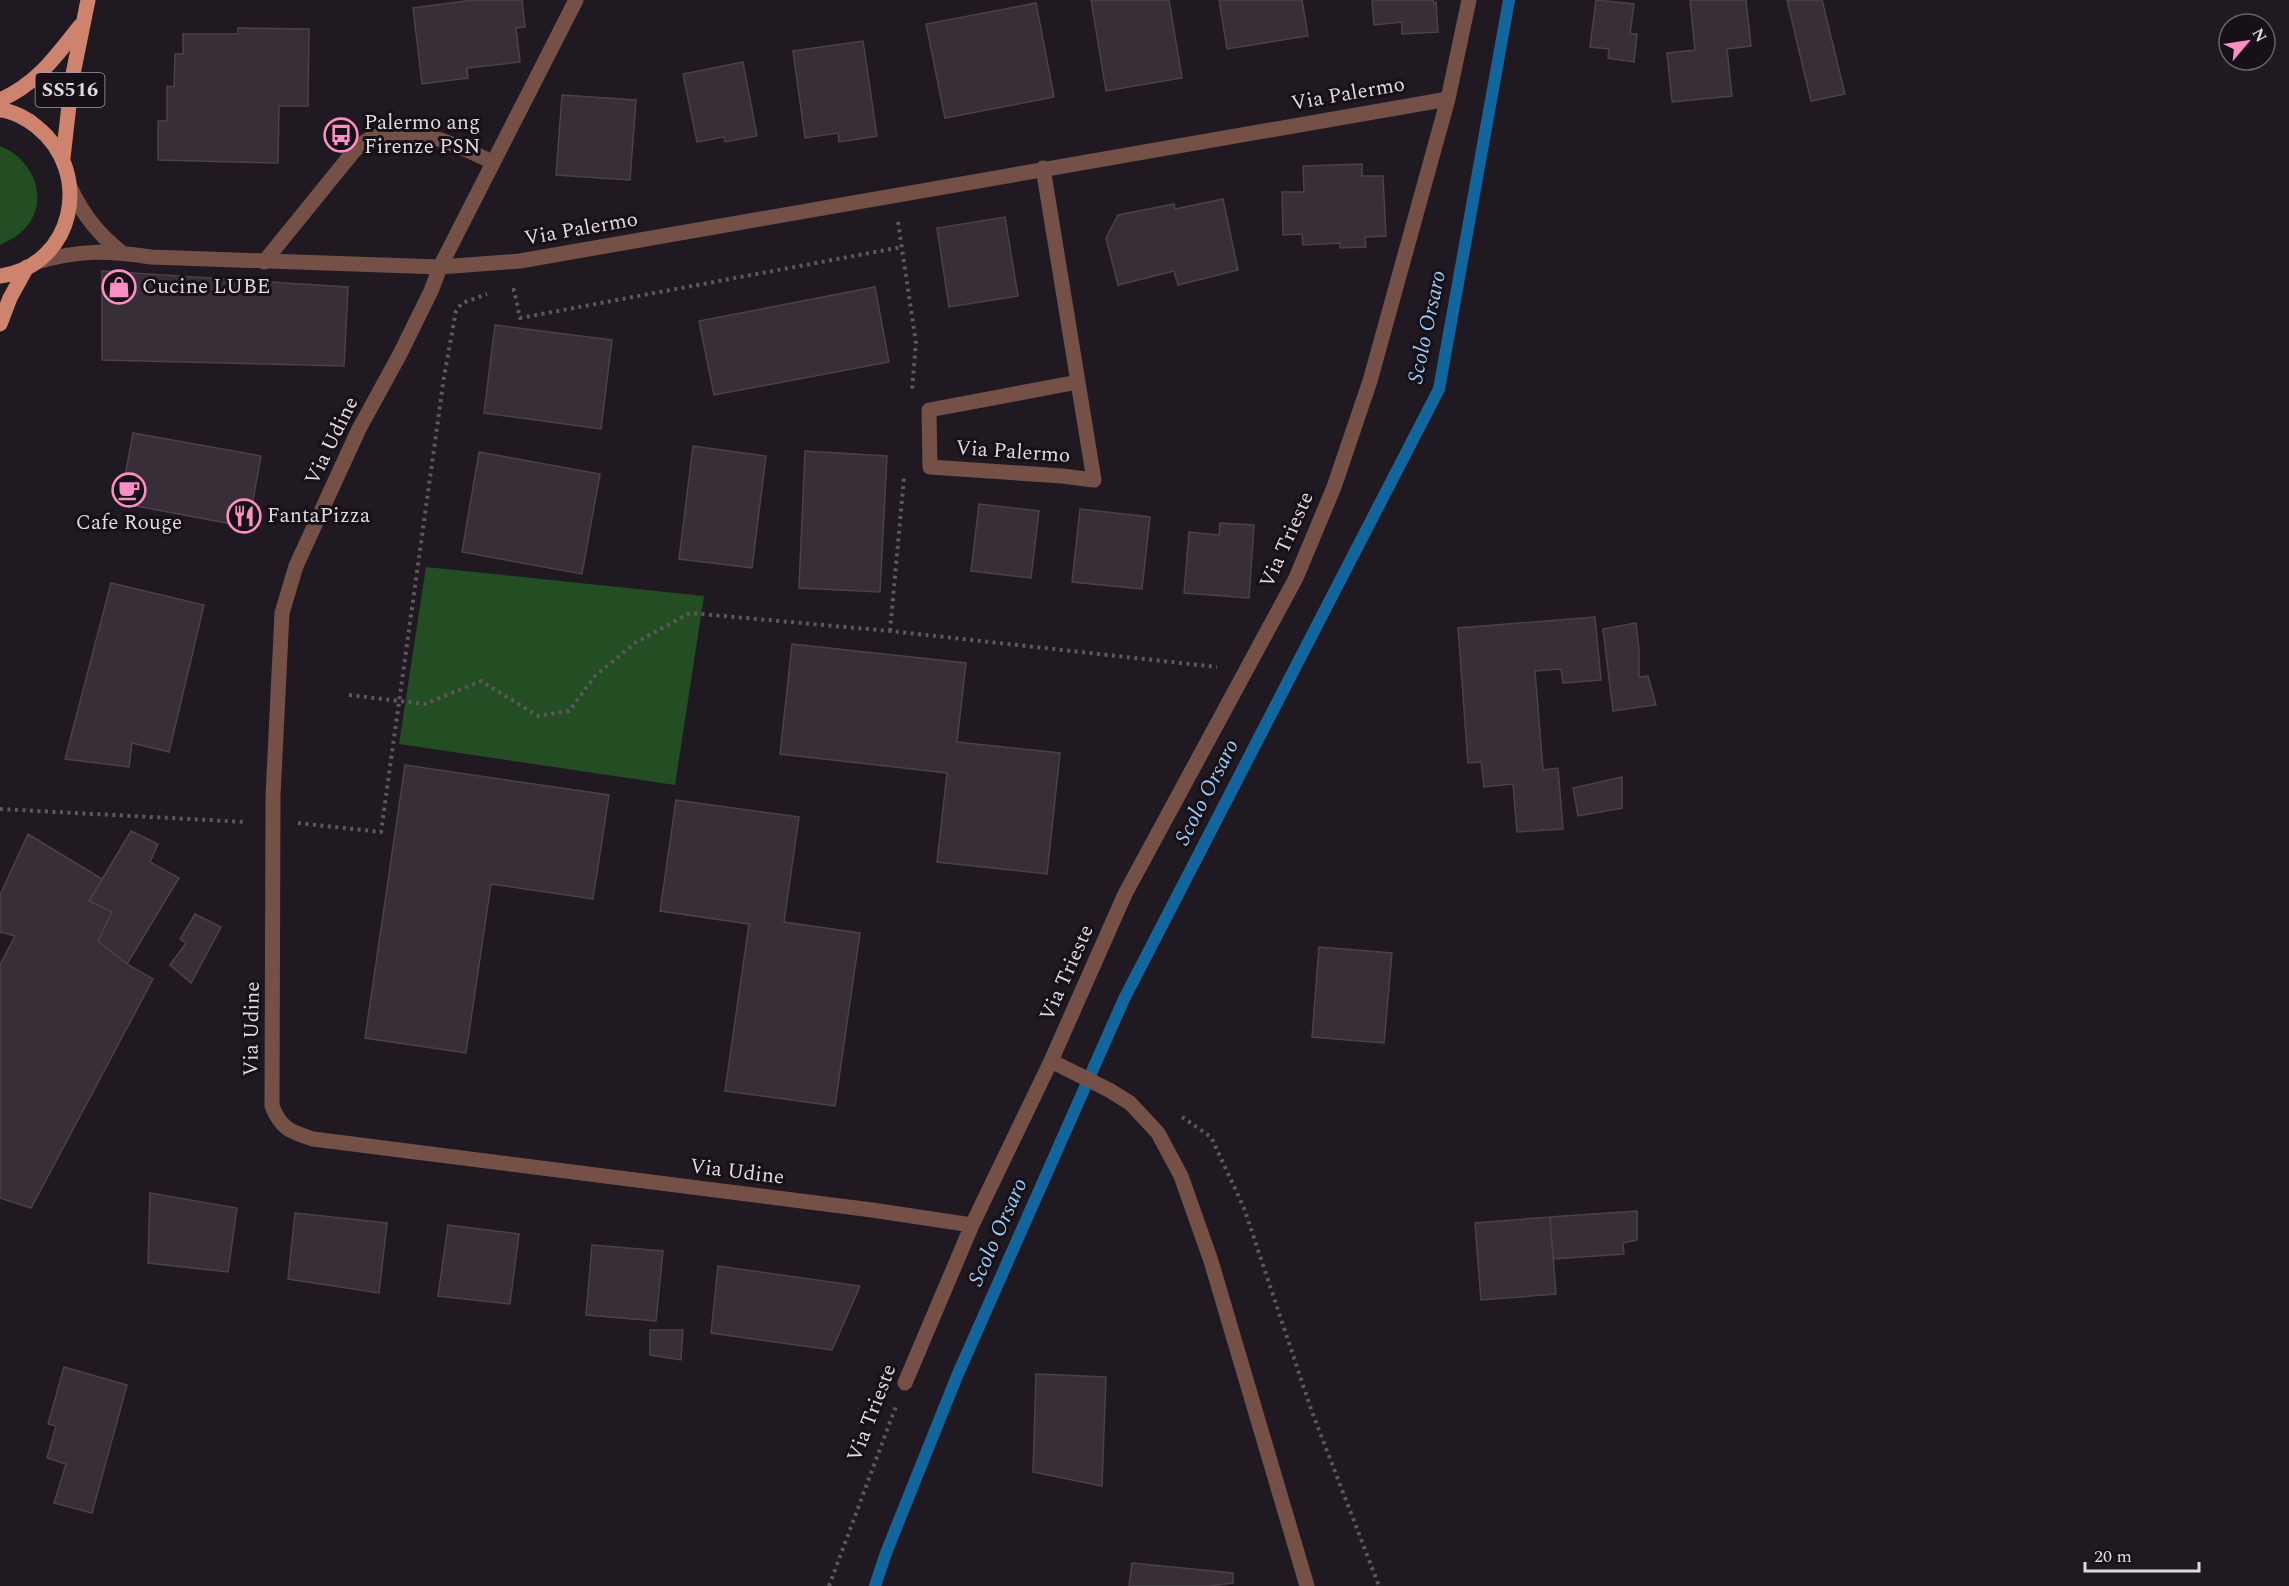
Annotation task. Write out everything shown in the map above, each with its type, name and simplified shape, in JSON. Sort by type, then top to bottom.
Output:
[{"type":"main road","name":"SS516","points":[[63,158],[72,79],[88,0]]},
{"type":"main road","name":"SS516","points":[[0,100],[18,93],[41,74],[82,24]]},
{"type":"main road","name":"SS516","points":[[0,110],[29,120],[48,136],[63,158],[71,189],[68,216],[57,240],[32,265],[10,298],[0,324]]},
{"type":"main road","name":"SS516","points":[[0,276],[32,265]]},
{"type":"street","name":"Via Udine","points":[[576,0],[492,162],[400,354],[359,429],[296,566],[282,613],[278,658],[272,823],[272,1106],[278,1121],[292,1133],[314,1139],[861,1208],[972,1225]]},
{"type":"street","name":"Via Trieste","points":[[905,1383],[972,1225],[1051,1061],[1125,894],[1296,578],[1334,487],[1370,381],[1448,99],[1469,0]]},
{"type":"street","name":"Via Palermo","points":[[32,265],[88,251],[121,252],[151,257],[440,267],[520,261],[1042,168],[1448,99]]},
{"type":"street","points":[[264,262],[354,151],[368,140],[388,133],[415,135],[438,140],[492,162]]},
{"type":"street","name":"Via Palermo","points":[[1042,168],[1078,382],[1094,480],[930,467],[929,410],[1078,382]]},
{"type":"street","points":[[71,189],[90,222],[106,241],[121,252]]},
{"type":"street","points":[[1051,1061],[1130,1103],[1158,1133],[1181,1176],[1211,1261],[1307,1586]]},
{"type":"path","points":[[909,219],[898,221],[916,342],[911,399]]},
{"type":"path","points":[[504,291],[514,290],[520,318],[902,247]]},
{"type":"path","points":[[298,823],[381,832],[444,377],[456,311],[462,303],[485,294],[495,293]]},
{"type":"path","points":[[890,631],[905,474]]},
{"type":"path","points":[[349,695],[425,704],[481,681],[538,716],[569,711],[595,676],[635,643],[690,613],[890,631],[1247,670]]},
{"type":"path","points":[[0,809],[253,822]]},
{"type":"path","points":[[1130,1103],[1174,1111],[1211,1137],[1244,1208],[1312,1412],[1379,1586]]},
{"type":"path","name":"Via Trieste","points":[[830,1586],[905,1383]]},
{"type":"green space","points":[[0,146],[11,152],[29,169],[37,192],[37,203],[34,215],[27,226],[18,235],[0,245]]},
{"type":"green space","points":[[426,567],[704,596],[675,785],[399,744]]},
{"type":"building","points":[[473,0],[522,0],[525,27],[516,28],[520,62],[467,68],[468,78],[422,84],[413,8]]},
{"type":"building","points":[[1091,0],[1169,0],[1182,78],[1106,91]]},
{"type":"building","points":[[1219,0],[1302,0],[1308,36],[1227,49]]},
{"type":"building","points":[[1372,0],[1433,0],[1434,4],[1436,2],[1438,32],[1402,34],[1402,22],[1374,25]]},
{"type":"building","points":[[1596,0],[1634,4],[1630,34],[1637,34],[1634,62],[1608,58],[1609,49],[1590,47]]},
{"type":"building","points":[[1690,0],[1746,0],[1751,46],[1727,49],[1732,96],[1672,102],[1667,53],[1695,50]]},
{"type":"building","points":[[1787,0],[1822,0],[1845,94],[1811,101]]},
{"type":"building","points":[[1036,3],[1054,97],[945,118],[926,24]]},
{"type":"building","points":[[238,28],[309,29],[308,106],[279,106],[278,163],[158,160],[158,121],[167,121],[167,86],[174,87],[175,54],[183,54],[183,34],[238,34]]},
{"type":"building","points":[[863,41],[877,136],[839,142],[838,133],[805,138],[793,51]]},
{"type":"building","points":[[743,62],[757,136],[725,142],[724,137],[697,142],[683,74]]},
{"type":"building","points":[[562,95],[636,100],[630,180],[556,175]]},
{"type":"building","points":[[1362,164],[1362,176],[1383,176],[1386,236],[1365,237],[1366,247],[1340,248],[1340,243],[1303,245],[1302,234],[1283,235],[1282,192],[1304,192],[1303,166]]},
{"type":"building","points":[[1223,199],[1238,270],[1178,285],[1174,271],[1118,285],[1106,238],[1118,215],[1174,204],[1175,209]]},
{"type":"building","points":[[1005,217],[1018,296],[949,307],[937,228]]},
{"type":"building","points":[[102,271],[348,287],[344,366],[102,360]]},
{"type":"building","points":[[875,287],[889,362],[714,395],[699,321]]},
{"type":"building","points":[[495,325],[612,340],[601,429],[484,413]]},
{"type":"building","points":[[133,433],[261,456],[248,527],[120,503]]},
{"type":"building","points":[[693,446],[766,456],[752,568],[679,559]]},
{"type":"building","points":[[805,451],[887,456],[880,592],[799,588]]},
{"type":"building","points":[[479,452],[600,474],[582,574],[462,552]]},
{"type":"building","points":[[979,504],[1039,511],[1031,578],[971,571]]},
{"type":"building","points":[[1080,509],[1150,517],[1142,589],[1072,582]]},
{"type":"building","points":[[1220,523],[1254,525],[1249,598],[1184,593],[1189,532],[1219,535]]},
{"type":"building","points":[[111,583],[204,605],[169,752],[132,743],[129,767],[65,759]]},
{"type":"building","points":[[1595,617],[1601,680],[1563,683],[1561,669],[1535,671],[1543,770],[1558,768],[1563,829],[1517,832],[1513,784],[1484,787],[1481,762],[1468,763],[1458,628]]},
{"type":"building","points":[[1636,623],[1639,677],[1648,676],[1656,705],[1613,711],[1603,629]]},
{"type":"building","points":[[792,644],[966,663],[957,742],[1060,753],[1047,874],[937,862],[947,773],[780,754]]},
{"type":"building","points":[[405,765],[609,795],[593,899],[491,884],[466,1053],[365,1038]]},
{"type":"building","points":[[1622,777],[1622,808],[1578,816],[1573,788]]},
{"type":"building","points":[[676,800],[799,817],[784,922],[860,933],[835,1106],[725,1091],[749,924],[660,911]]},
{"type":"building","points":[[131,831],[158,844],[150,862],[179,878],[127,964],[98,941],[112,912],[89,901]]},
{"type":"building","points":[[28,834],[102,879],[89,901],[112,912],[98,941],[127,964],[153,979],[31,1208],[0,1198],[0,965],[15,936],[0,932],[0,895]]},
{"type":"building","points":[[195,914],[221,927],[191,983],[170,965],[186,943],[180,939]]},
{"type":"building","points":[[1319,947],[1392,953],[1384,1043],[1312,1037]]},
{"type":"building","points":[[150,1193],[237,1208],[228,1272],[148,1263]]},
{"type":"building","points":[[1637,1211],[1637,1240],[1623,1243],[1624,1254],[1553,1259],[1550,1217]]},
{"type":"building","points":[[295,1213],[387,1223],[379,1293],[288,1279]]},
{"type":"building","points":[[1550,1217],[1556,1294],[1481,1300],[1475,1223]]},
{"type":"building","points":[[448,1225],[519,1234],[510,1304],[438,1296]]},
{"type":"building","points":[[592,1245],[663,1251],[656,1321],[586,1315]]},
{"type":"building","points":[[718,1266],[860,1286],[832,1350],[711,1333]]},
{"type":"building","points":[[650,1330],[683,1330],[681,1360],[650,1355]]},
{"type":"building","points":[[64,1367],[127,1385],[92,1513],[54,1503],[66,1464],[47,1458],[56,1426],[48,1424]]},
{"type":"building","points":[[1036,1374],[1106,1377],[1102,1486],[1033,1472]]},
{"type":"building","points":[[1132,1563],[1233,1573],[1233,1583],[1209,1586],[1129,1586]]},
{"type":"waterway","name":"Scolo Orsaro","points":[[875,1586],[957,1376],[1124,999],[1439,389],[1509,0]]},
{"type":"place","name":"Palermo ang Firenze PSN","points":[[341,135]]},
{"type":"place","name":"Cucine LUBE","points":[[119,287]]},
{"type":"place","name":"Cafe Rouge","points":[[129,490]]},
{"type":"place","name":"FantaPizza","points":[[244,516]]}]
